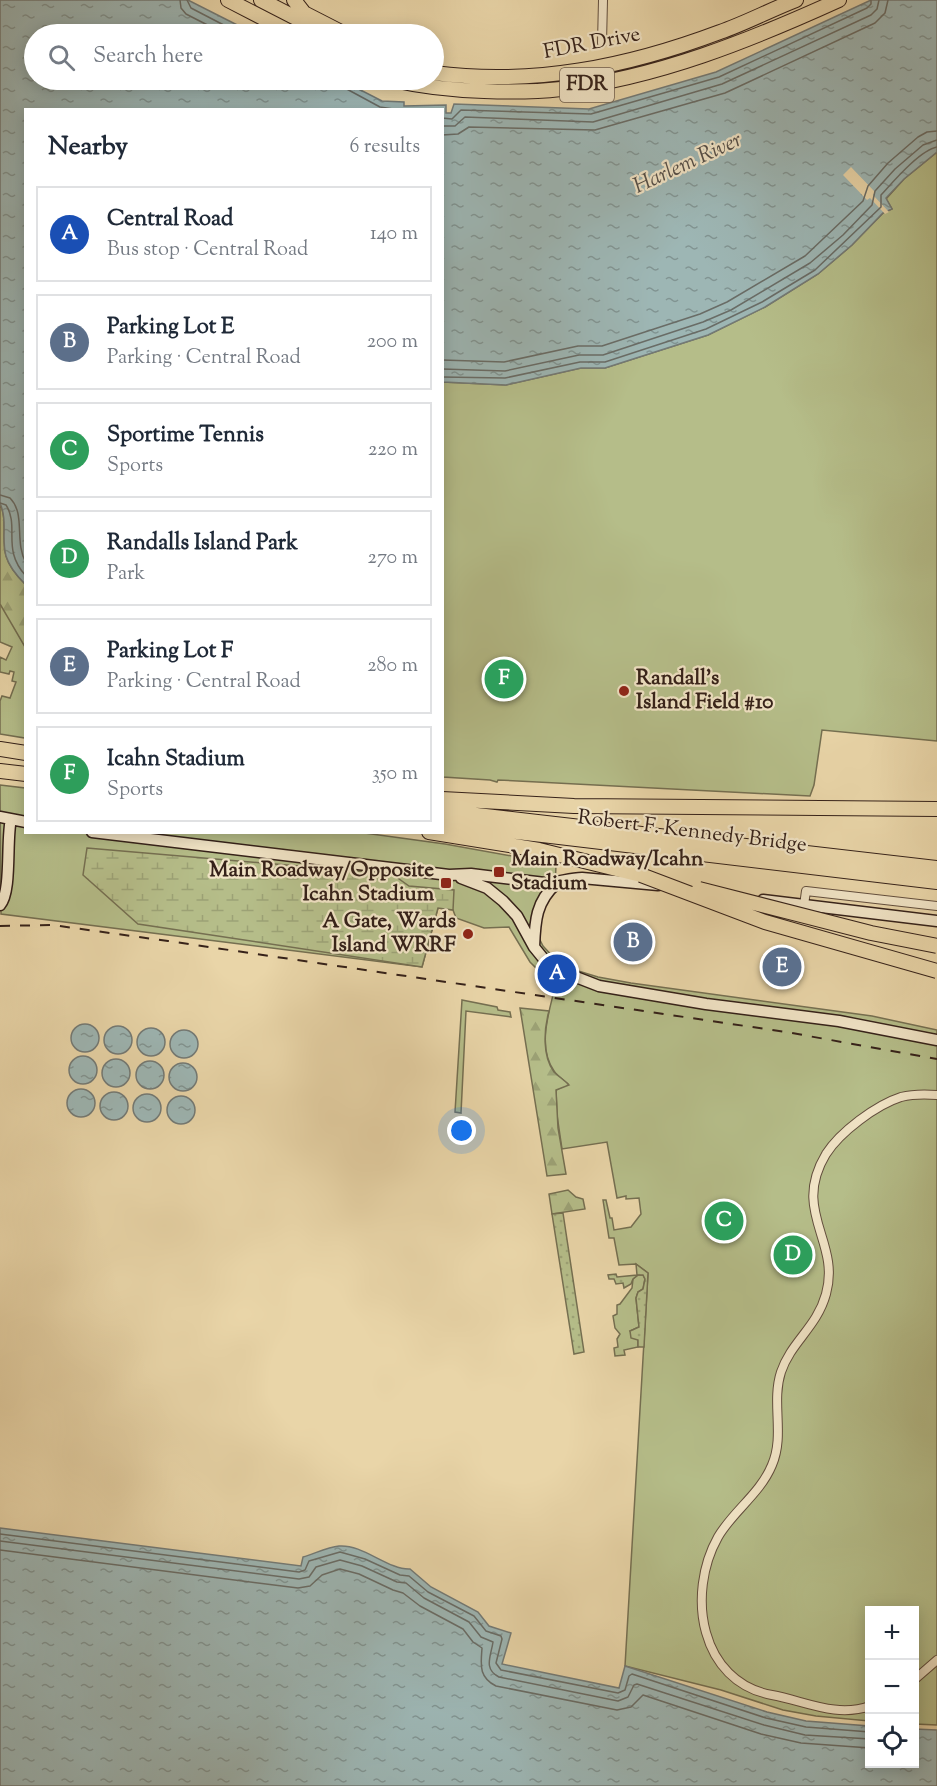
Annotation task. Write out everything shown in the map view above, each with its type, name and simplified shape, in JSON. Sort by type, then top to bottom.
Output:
[{"type":"highway","points":[[228,0],[275,24]]},
{"type":"highway","points":[[261,0],[308,24]]},
{"type":"highway","points":[[294,0],[304,13],[325,24]]},
{"type":"highway","points":[[753,18],[780,0]]},
{"type":"highway","points":[[753,18],[796,0]]},
{"type":"highway","points":[[774,28],[820,0]]},
{"type":"highway","name":"FDR Drive","points":[[444,89],[530,92],[623,78],[682,62],[774,28],[839,0]]},
{"type":"highway","name":"FDR Drive","points":[[444,73],[529,76],[575,72],[664,51],[722,32],[753,18]]},
{"type":"highway","points":[[0,749],[24,753]]},
{"type":"highway","points":[[0,771],[24,774]]},
{"type":"highway","points":[[444,799],[574,806],[937,809]]},
{"type":"highway","name":"Robert F. Kennedy Bridge","points":[[444,811],[937,868]]},
{"type":"highway","name":"Robert F. Kennedy Bridge","points":[[444,823],[937,882]]},
{"type":"highway","points":[[441,834],[539,850],[871,933],[937,946]]},
{"type":"highway","points":[[641,874],[765,922],[937,971]]},
{"type":"street","points":[[602,43],[603,0]]},
{"type":"street","points":[[0,904],[6,896],[8,837],[5,818],[24,822]]},
{"type":"street","points":[[109,834],[450,874],[557,883],[575,878],[632,883],[937,921]]},
{"type":"street","points":[[450,874],[474,882],[495,894],[517,916],[534,947],[547,963],[599,986],[706,1004],[823,1018],[937,1040]]},
{"type":"street","points":[[534,947],[537,910],[544,897],[557,883]]},
{"type":"street","points":[[804,905],[806,891],[937,906]]},
{"type":"street","points":[[865,1707],[845,1711],[825,1709],[755,1691],[740,1683],[720,1663],[710,1644],[702,1607],[704,1582],[708,1561],[719,1536],[763,1483],[774,1462],[778,1442],[777,1397],[782,1370],[791,1351],[818,1316],[825,1296],[829,1279],[828,1257],[813,1205],[814,1185],[821,1163],[843,1134],[887,1103],[910,1096],[937,1095]]},
{"type":"street","points":[[919,1676],[937,1660]]},
{"type":"green space","points":[[937,152],[937,741],[822,730],[814,785],[810,796],[498,780],[497,782],[444,777],[444,382],[506,385],[581,368],[605,368],[708,335],[765,307],[818,274],[852,245],[883,213],[892,209],[886,199],[904,179]]},
{"type":"green space","points":[[0,503],[17,575],[24,583],[24,738],[0,734],[0,701],[2,696],[10,698],[16,682],[12,681],[14,672],[10,671],[9,674],[0,672],[0,657],[6,660],[12,647],[0,642]]},
{"type":"green space","points":[[0,503],[4,517],[6,556],[9,564],[24,583],[24,645],[0,604]]},
{"type":"green space","points":[[0,785],[24,788],[24,834],[372,834],[445,844],[556,864],[555,891],[543,905],[539,938],[556,960],[575,970],[631,983],[872,1016],[937,1030],[937,1725],[919,1724],[919,1606],[865,1606],[865,1721],[783,1710],[721,1690],[625,1666],[648,1273],[636,1264],[619,1265],[614,1238],[609,1238],[603,1200],[606,1200],[614,1230],[631,1227],[641,1214],[639,1198],[626,1199],[626,1196],[617,1198],[607,1142],[562,1149],[556,1090],[568,1084],[555,1073],[549,1062],[545,1040],[555,987],[530,962],[509,927],[484,928],[456,918],[453,910],[438,908],[422,967],[1,914]]},
{"type":"green space","points":[[87,848],[392,874],[409,886],[454,890],[453,910],[438,908],[422,967],[138,924],[83,875]]},
{"type":"green space","points":[[462,1000],[497,1007],[498,1010],[510,1012],[511,1017],[466,1011],[461,1113],[455,1112]]},
{"type":"green space","points":[[520,1008],[549,1011],[545,1034],[547,1058],[554,1072],[569,1085],[556,1090],[558,1128],[566,1174],[547,1176]]},
{"type":"green space","points":[[568,1190],[576,1197],[583,1199],[585,1209],[552,1214],[549,1194]]},
{"type":"green space","points":[[563,1213],[584,1352],[574,1354],[552,1214]]},
{"type":"green space","points":[[636,1264],[648,1273],[644,1347],[638,1347],[638,1340],[631,1338],[630,1331],[639,1327],[636,1298],[638,1292],[643,1289],[645,1279],[643,1275],[638,1275],[631,1284],[624,1288],[623,1283],[616,1284],[614,1279],[609,1279],[608,1275],[616,1274],[617,1277],[637,1275]]},
{"type":"green space","points":[[638,1275],[643,1275],[645,1279],[643,1289],[638,1292],[636,1298],[639,1327],[630,1331],[638,1340],[638,1347],[624,1350],[625,1355],[615,1356],[614,1348],[618,1347],[617,1339],[620,1334],[615,1328],[613,1316],[617,1314],[617,1305],[632,1288],[633,1279]]},
{"type":"water","name":"Harlem River","points":[[0,0],[188,0],[235,24],[24,24],[24,90],[361,90],[382,101],[404,102],[404,106],[446,105],[446,113],[451,113],[454,104],[589,109],[716,72],[871,0],[937,0],[937,152],[904,179],[886,198],[892,209],[883,213],[852,245],[818,274],[765,307],[708,335],[605,368],[581,368],[506,385],[444,382],[444,108],[24,108],[24,583],[9,564],[6,556],[4,517],[0,503]]},
{"type":"water","points":[[85,1024],[95,1028],[99,1038],[95,1048],[85,1052],[75,1048],[71,1038],[75,1028]]},
{"type":"water","points":[[118,1026],[128,1030],[132,1040],[128,1050],[118,1054],[108,1050],[104,1040],[108,1030]]},
{"type":"water","points":[[151,1028],[161,1032],[165,1042],[161,1052],[151,1056],[141,1052],[137,1042],[141,1032]]},
{"type":"water","points":[[184,1030],[194,1034],[198,1044],[194,1054],[184,1058],[174,1054],[170,1044],[174,1034]]},
{"type":"water","points":[[83,1056],[93,1060],[97,1070],[93,1080],[83,1084],[73,1080],[69,1070],[73,1060]]},
{"type":"water","points":[[116,1059],[126,1063],[130,1073],[126,1083],[116,1087],[106,1083],[102,1073],[106,1063]]},
{"type":"water","points":[[150,1061],[160,1065],[164,1075],[160,1085],[150,1089],[140,1085],[136,1075],[140,1065]]},
{"type":"water","points":[[183,1063],[193,1067],[197,1077],[193,1087],[183,1091],[173,1087],[169,1077],[173,1067]]},
{"type":"water","points":[[81,1089],[91,1093],[95,1103],[91,1113],[81,1117],[71,1113],[67,1103],[71,1093]]},
{"type":"water","points":[[114,1092],[124,1096],[128,1106],[124,1116],[114,1120],[104,1116],[100,1106],[104,1096]]},
{"type":"water","points":[[147,1094],[157,1098],[161,1108],[157,1118],[147,1122],[137,1118],[133,1108],[137,1098]]},
{"type":"water","points":[[181,1096],[191,1100],[195,1110],[191,1120],[181,1124],[171,1120],[167,1110],[171,1100]]},
{"type":"water","points":[[0,1528],[301,1566],[303,1557],[330,1548],[348,1546],[393,1566],[410,1569],[431,1587],[478,1612],[489,1626],[511,1633],[502,1664],[619,1688],[625,1666],[767,1712],[806,1721],[865,1726],[865,1768],[919,1768],[919,1729],[937,1730],[937,1786],[0,1786]]},
{"type":"pier","points":[[851,167],[875,192],[873,195],[889,212],[885,214],[870,198],[867,200],[843,175]]},
{"type":"railway","points":[[0,926],[52,925],[168,941],[786,1032],[937,1059]]},
{"type":"place","name":"Icahn Stadium","points":[[504,679]]},
{"type":"place","name":"Randall's Island Field #10","points":[[624,691]]},
{"type":"place","name":"Main Roadway/Icahn Stadium","points":[[499,872]]},
{"type":"place","name":"Main Roadway/Opposite Icahn Stadium","points":[[446,883]]},
{"type":"place","name":"A Gate, Wards Island WRRF","points":[[468,934]]},
{"type":"place","name":"Parking Lot E","points":[[633,942]]},
{"type":"place","name":"Parking Lot F","points":[[782,967]]},
{"type":"place","name":"Central Road","points":[[557,974]]},
{"type":"place","name":"Sportime Tennis","points":[[724,1221]]},
{"type":"place","name":"Randalls Island Park","points":[[793,1255]]}]
